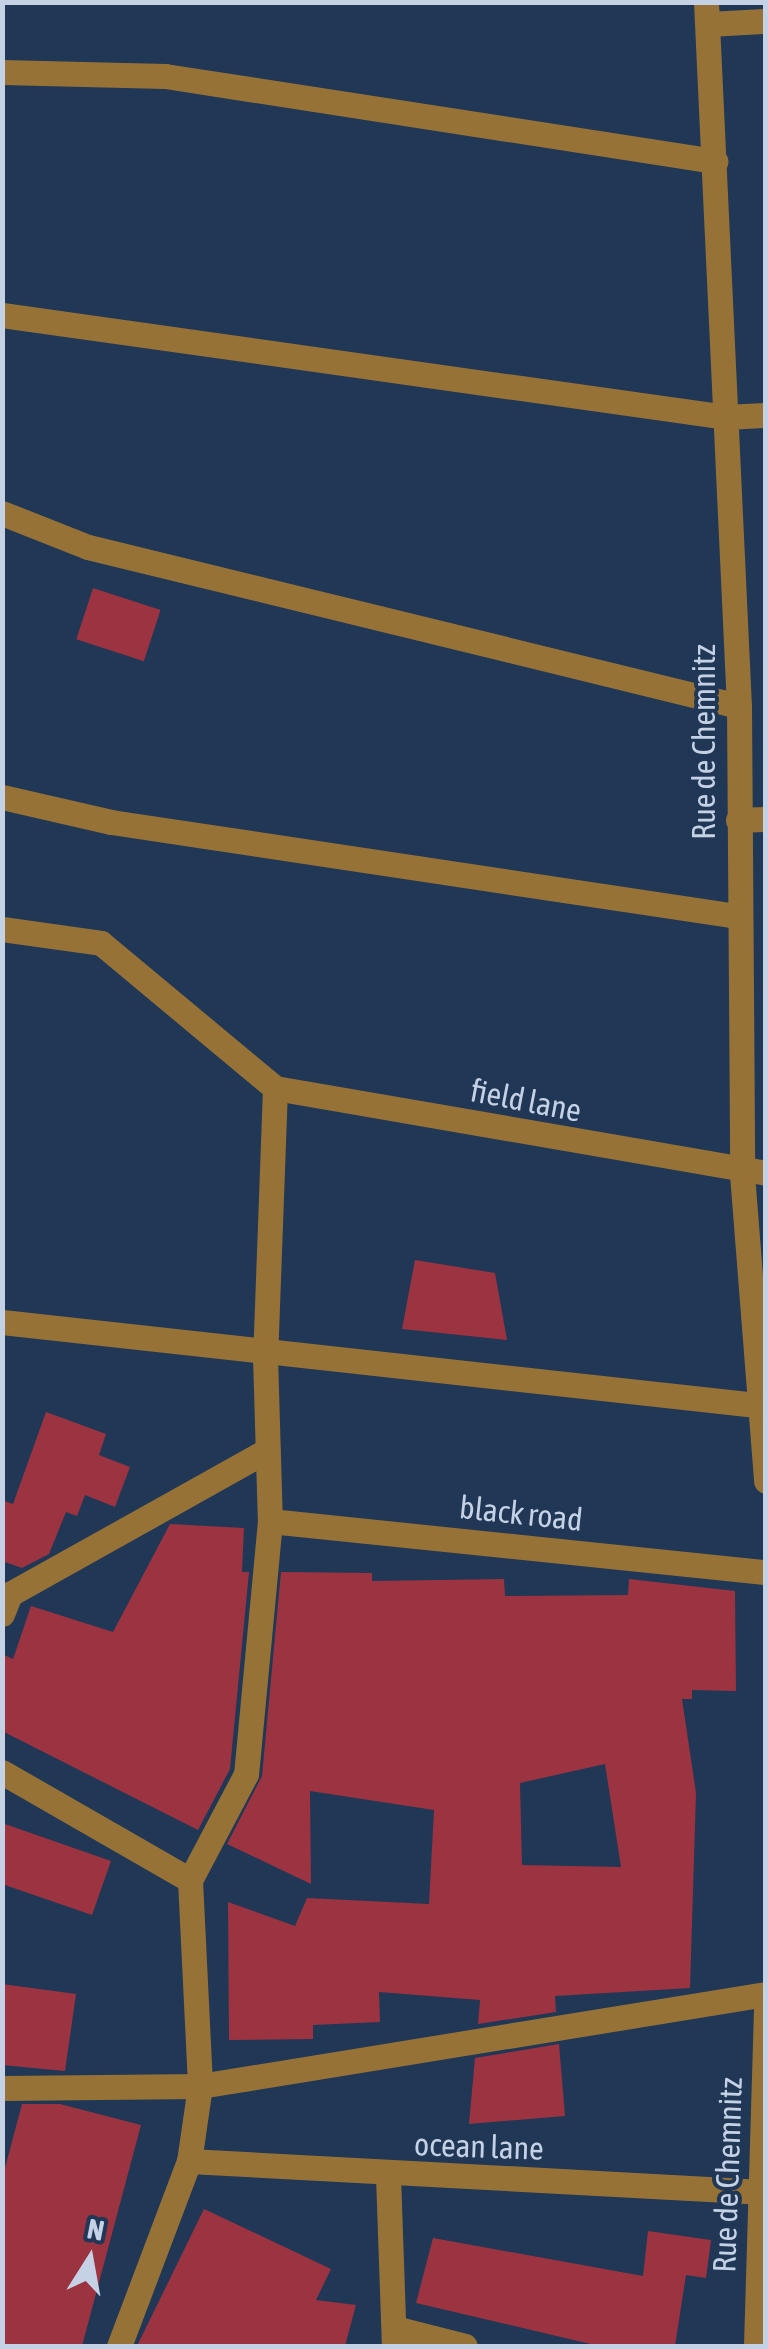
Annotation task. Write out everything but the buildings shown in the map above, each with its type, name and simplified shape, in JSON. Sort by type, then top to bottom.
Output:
[{"type":"street","points":[[707,13],[766,21]]},
{"type":"street","name":"Rue de Chemnitz","points":[[707,13],[739,706],[737,916],[754,1174],[756,1405],[766,1481]]},
{"type":"street","points":[[2,72],[166,76],[715,161]]},
{"type":"street","points":[[2,314],[726,417],[766,414]]},
{"type":"street","points":[[2,514],[88,547],[739,706]]},
{"type":"street","points":[[2,797],[112,822],[737,916]]},
{"type":"street","points":[[738,820],[766,818]]},
{"type":"street","points":[[2,930],[101,943],[275,1088],[265,1356],[270,1521],[246,1774],[190,1880],[200,2086],[189,2161],[119,2346]]},
{"type":"street","name":"field lane","points":[[275,1088],[754,1174]]},
{"type":"street","points":[[2,1322],[265,1356],[756,1405]]},
{"type":"street","points":[[5,1600],[268,1450]]},
{"type":"street","name":"black road","points":[[270,1521],[766,1572]]},
{"type":"street","points":[[2,1772],[190,1880]]},
{"type":"street","points":[[2,2088],[200,2086],[766,1994]]},
{"type":"street","name":"Rue de Chemnitz","points":[[756,2346],[766,2005]]},
{"type":"street","name":"ocean lane","points":[[189,2161],[388,2176],[763,2192]]},
{"type":"street","points":[[388,2176],[395,2338],[465,2346]]}]
